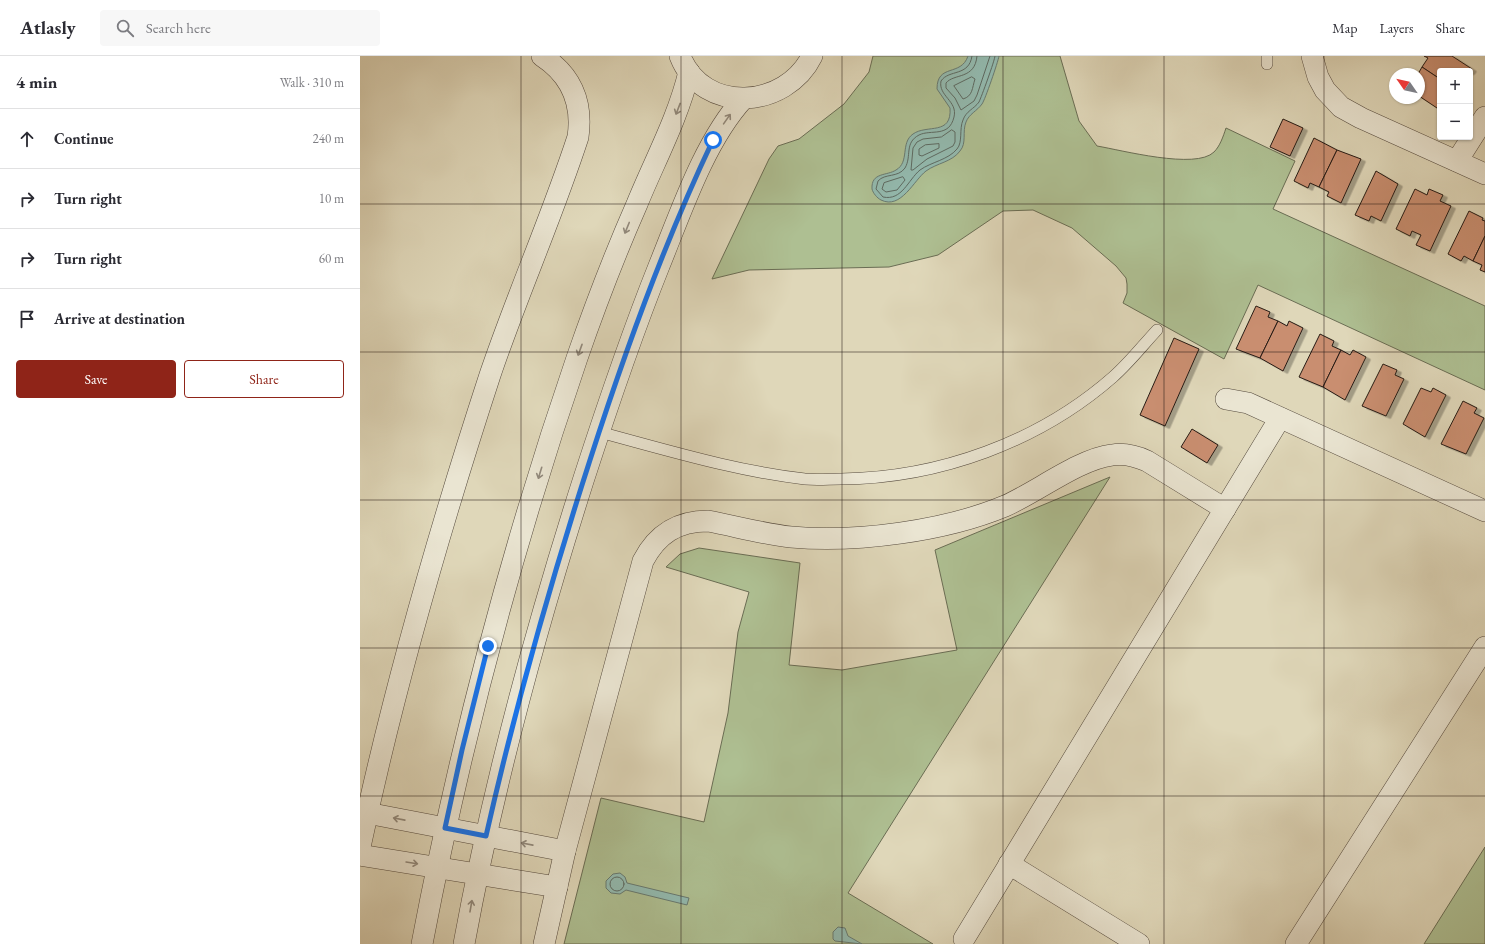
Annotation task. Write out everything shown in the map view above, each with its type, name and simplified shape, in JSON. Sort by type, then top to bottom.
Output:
[{"type":"street","points":[[360,847],[400,674],[437,543],[491,373],[578,137],[580,112],[573,87],[554,64],[542,56]]},
{"type":"street","points":[[685,64],[700,83],[713,91],[743,99],[773,93],[787,86],[799,76],[812,56]]},
{"type":"street","points":[[1312,56],[1318,77],[1325,90],[1342,107],[1361,118],[1485,174]]},
{"type":"street","points":[[422,944],[436,867],[462,750],[488,646],[518,543],[550,441],[608,275],[673,122],[685,64]]},
{"type":"street","points":[[464,944],[477,874],[530,656],[560,554],[599,432],[649,290],[676,224],[713,140],[724,122],[743,99]]},
{"type":"street","points":[[1457,161],[1485,117]]},
{"type":"street","points":[[1226,399],[1248,403],[1485,511]]},
{"type":"street","points":[[964,939],[1280,418]]},
{"type":"street","points":[[544,944],[565,851],[643,561],[658,538],[670,530],[695,521],[708,521],[792,537],[848,537],[925,529],[957,522],[1001,507],[1091,461],[1113,454],[1136,456],[1147,461],[1225,509]]},
{"type":"street","points":[[1296,944],[1485,647]]},
{"type":"street","points":[[367,813],[565,851]]},
{"type":"street","points":[[360,855],[557,887]]},
{"type":"street","points":[[1009,864],[1139,944]]},
{"type":"lane","points":[[599,432],[740,469],[806,479],[872,478],[938,468],[1001,447],[1060,416],[1114,377],[1157,330]]},
{"type":"green space","points":[[873,56],[1060,56],[1079,121],[1097,146],[1158,157],[1192,159],[1205,157],[1214,152],[1220,144],[1226,128],[1295,161],[1273,209],[1485,306],[1485,390],[1258,285],[1224,359],[1123,303],[1127,293],[1126,278],[1116,266],[1072,228],[1033,210],[1003,211],[938,255],[889,267],[749,270],[712,279],[769,159],[778,146],[799,139],[844,104],[869,72]]},
{"type":"green space","points":[[1110,477],[848,893],[933,944],[564,944],[601,798],[704,822],[728,713],[738,632],[749,592],[666,567],[680,554],[699,548],[800,563],[789,665],[842,670],[957,650],[935,550]]},
{"type":"green space","points":[[1485,847],[1485,944],[1424,944]]},
{"type":"water","points":[[968,56],[999,56],[984,101],[966,122],[962,148],[953,158],[930,168],[921,175],[901,198],[888,202],[881,200],[874,194],[872,189],[874,180],[880,175],[892,172],[900,167],[903,162],[907,142],[913,134],[919,131],[938,128],[947,122],[950,117],[950,108],[937,89],[938,81],[945,73],[955,69],[965,62]]},
{"type":"water","points":[[620,873],[625,877],[627,883],[689,898],[687,905],[626,890],[620,894],[611,893],[606,888],[606,881],[613,874]]},
{"type":"water","points":[[838,927],[845,928],[848,936],[862,944],[835,941],[833,939],[833,932]]},
{"type":"building","points":[[1424,56],[1452,56],[1470,68],[1437,68],[1437,77],[1422,67],[1428,58]]},
{"type":"building","points":[[1425,69],[1437,77],[1437,108],[1425,100]]},
{"type":"building","points":[[1283,119],[1303,128],[1290,156],[1270,147]]},
{"type":"building","points":[[1314,138],[1337,150],[1319,187],[1310,183],[1308,188],[1294,181]]},
{"type":"building","points":[[1337,150],[1361,159],[1341,203],[1327,196],[1329,192],[1319,187]]},
{"type":"building","points":[[1376,171],[1398,184],[1381,221],[1371,216],[1369,221],[1355,215]]},
{"type":"building","points":[[1415,189],[1427,195],[1429,189],[1443,195],[1440,201],[1451,206],[1430,251],[1416,245],[1421,235],[1412,231],[1410,236],[1396,229]]},
{"type":"building","points":[[1469,211],[1483,218],[1482,220],[1485,221],[1485,236],[1473,261],[1464,256],[1461,261],[1448,254]]},
{"type":"building","points":[[1485,236],[1485,272],[1480,270],[1482,265],[1473,261]]},
{"type":"building","points":[[1256,306],[1270,312],[1268,317],[1278,321],[1260,358],[1236,349]]},
{"type":"building","points":[[1278,321],[1287,326],[1289,321],[1303,328],[1283,371],[1260,358]]},
{"type":"building","points":[[1320,334],[1334,341],[1332,346],[1341,350],[1323,387],[1299,377]]},
{"type":"building","points":[[1174,338],[1199,349],[1165,426],[1140,415]]},
{"type":"building","points":[[1341,350],[1350,355],[1353,350],[1366,357],[1345,400],[1323,387]]},
{"type":"building","points":[[1383,364],[1397,370],[1395,375],[1404,379],[1386,416],[1362,406]]},
{"type":"building","points":[[1421,388],[1431,392],[1433,388],[1446,395],[1425,437],[1403,424]]},
{"type":"building","points":[[1463,401],[1477,408],[1474,413],[1484,418],[1466,454],[1441,444]]},
{"type":"building","points":[[1192,429],[1218,445],[1207,463],[1181,447]]},
{"type":"route","points":[[488,646],[462,750],[445,828],[486,836],[530,656],[592,453],[619,372],[649,290],[713,140]]}]
